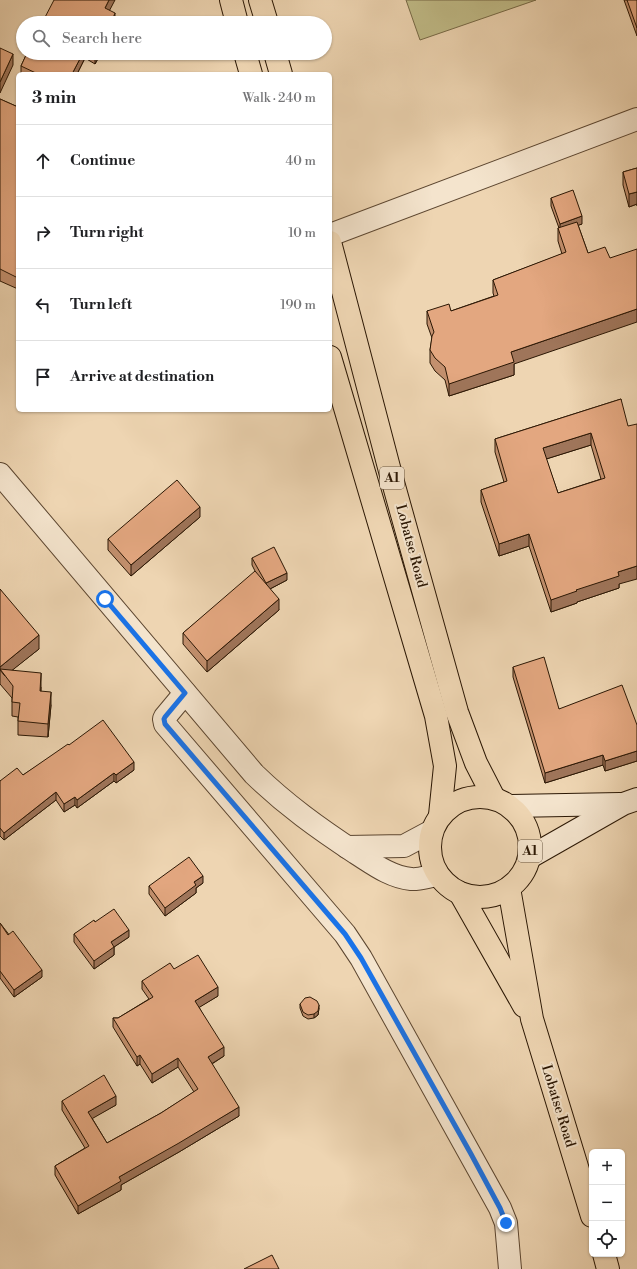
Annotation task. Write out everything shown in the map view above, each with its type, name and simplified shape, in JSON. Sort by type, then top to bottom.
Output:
[{"type":"highway","points":[[231,0],[235,16]]},
{"type":"highway","points":[[260,0],[265,16]]},
{"type":"highway","points":[[247,60],[250,72]]},
{"type":"highway","points":[[277,60],[281,72]]},
{"type":"highway","name":"Lobatse Road","points":[[332,250],[391,475],[456,712],[476,763],[502,802],[523,820],[530,838],[530,857],[522,875],[509,888],[493,895],[476,897],[460,893],[447,885],[438,875],[433,865],[430,854],[430,842],[436,823],[445,766],[436,716],[332,365]]},
{"type":"highway","points":[[436,823],[455,802],[474,796],[502,802]]},
{"type":"highway","name":"Lobatse Road","points":[[509,888],[532,1019],[589,1206]]},
{"type":"highway","name":"Lobatse Road","points":[[460,893],[532,1019]]},
{"type":"highway","points":[[605,1257],[608,1269]]},
{"type":"street","points":[[332,234],[637,119]]},
{"type":"street","points":[[0,474],[254,774],[277,796],[304,818],[380,868],[394,875],[411,879],[438,875]]},
{"type":"street","points":[[185,693],[165,717],[165,724],[345,934],[361,958],[500,1208],[506,1223],[510,1269]]},
{"type":"street","points":[[502,802],[630,801]]},
{"type":"street","points":[[530,857],[630,801]]},
{"type":"street","points":[[347,847],[404,846],[436,823]]},
{"type":"shaded area","points":[[406,0],[536,0],[420,40]]},
{"type":"building","points":[[54,0],[109,0],[105,8],[115,13],[114,16],[46,16]]},
{"type":"building","points":[[627,0],[637,0],[637,28]]},
{"type":"building","points":[[0,48],[13,54],[0,82]]},
{"type":"building","points":[[24,60],[79,60],[73,72],[34,72],[21,66]]},
{"type":"building","points":[[0,99],[16,106],[16,277],[0,269]]},
{"type":"building","points":[[637,168],[637,192],[629,194],[623,172]]},
{"type":"building","points":[[573,190],[582,216],[560,224],[551,198]]},
{"type":"building","points":[[577,222],[588,253],[605,247],[610,258],[637,249],[637,309],[511,352],[514,362],[449,384],[445,367],[435,358],[430,350],[434,332],[427,311],[449,304],[451,311],[498,295],[493,280],[566,252],[558,228]]},
{"type":"building","points":[[621,399],[628,426],[637,424],[637,566],[618,572],[619,576],[551,600],[529,534],[499,544],[481,490],[507,481],[495,439]],"holes":[[[591,433],[605,478],[558,493],[543,448]]]},
{"type":"building","points":[[177,480],[200,507],[131,565],[108,539]]},
{"type":"building","points":[[274,547],[287,573],[266,583],[252,558]]},
{"type":"building","points":[[255,571],[279,599],[207,661],[183,633]]},
{"type":"building","points":[[0,589],[39,635],[0,667]]},
{"type":"building","points":[[544,657],[559,709],[622,685],[637,725],[637,751],[605,761],[603,755],[545,773],[513,667]]},
{"type":"building","points":[[0,669],[41,673],[40,691],[51,692],[48,724],[18,721],[20,703],[12,702],[13,686]]},
{"type":"building","points":[[103,720],[134,762],[116,775],[114,773],[77,800],[75,797],[64,804],[56,792],[4,833],[0,828],[0,781],[17,768],[23,775],[68,744],[69,745]]},
{"type":"building","points":[[189,857],[203,876],[194,882],[196,885],[165,908],[149,886]]},
{"type":"building","points":[[114,909],[129,930],[111,942],[114,947],[94,961],[74,934],[94,920],[95,922]]},
{"type":"building","points":[[0,923],[8,935],[13,931],[42,970],[14,990],[0,971]]},
{"type":"building","points":[[198,955],[218,987],[195,1001],[224,1047],[208,1057],[239,1107],[119,1177],[121,1181],[78,1206],[55,1166],[89,1146],[62,1101],[104,1075],[116,1096],[88,1112],[107,1143],[161,1113],[198,1089],[178,1058],[152,1074],[140,1055],[137,1057],[113,1018],[118,1018],[153,997],[142,981],[170,963],[174,969]]},
{"type":"building","points":[[310,997],[317,1001],[319,1005],[318,1011],[314,1014],[308,1015],[303,1012],[300,1004],[305,998]]},
{"type":"building","points":[[272,1255],[279,1269],[244,1269]]},
{"type":"route","points":[[105,599],[185,693],[165,717],[165,724],[345,934],[361,958],[471,1154],[500,1208],[506,1223]]}]
